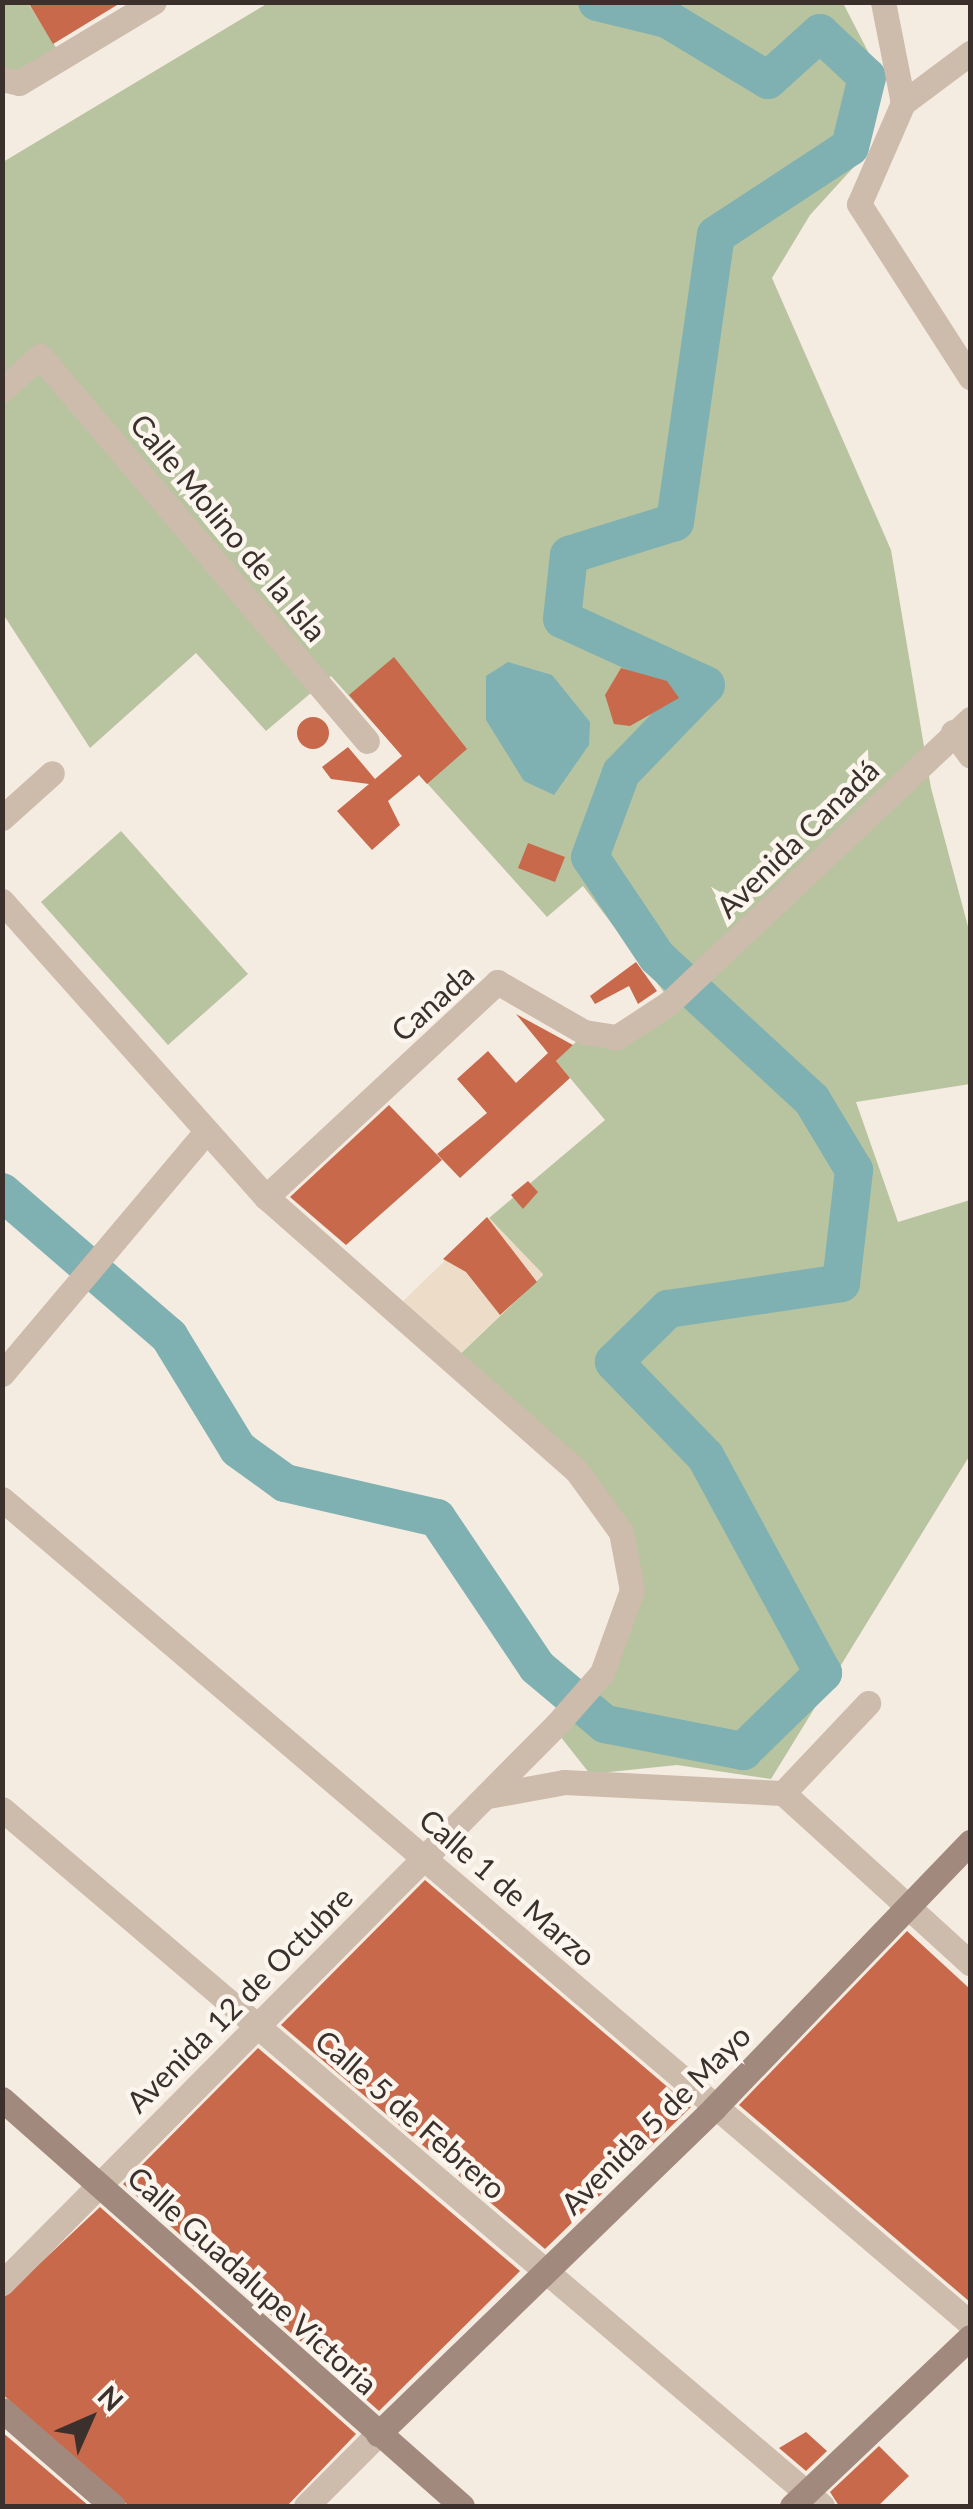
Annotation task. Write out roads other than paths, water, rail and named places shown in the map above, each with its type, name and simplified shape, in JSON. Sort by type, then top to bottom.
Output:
[{"type":"main road","name":"Avenida 5 de Mayo","points":[[378,2434],[714,2108],[905,1904],[970,1842]]},
{"type":"main road","name":"Calle Guadalupe Victoria","points":[[2,2098],[462,2506]]},
{"type":"main road","points":[[807,2502],[970,2337]]},
{"type":"main road","points":[[2,2410],[113,2506]]},
{"type":"street","points":[[2,79],[19,83],[154,2]]},
{"type":"street","points":[[883,2],[903,102]]},
{"type":"street","points":[[970,53],[903,102],[859,204],[970,377]]},
{"type":"street","name":"Calle Molino de la Isla","points":[[2,390],[40,356],[367,742]]},
{"type":"street","points":[[962,726],[970,755]]},
{"type":"street","name":"Avenida Canadá","points":[[668,1003],[962,726]]},
{"type":"street","points":[[2,818],[52,773]]},
{"type":"street","points":[[2,901],[204,1134],[266,1197]]},
{"type":"street","name":"Canada","points":[[266,1197],[498,982],[584,1032],[617,1036],[668,1003]]},
{"type":"street","points":[[2,1374],[204,1134]]},
{"type":"street","name":"Avenida 12 de Octubre","points":[[2,2283],[558,1724],[602,1672],[632,1590],[620,1532],[576,1470],[266,1197]]},
{"type":"street","name":"Calle 1 de Marzo","points":[[2,1500],[970,2323]]},
{"type":"street","points":[[783,1792],[868,1703]]},
{"type":"street","points":[[488,1796],[584,1782],[783,1792],[970,1964]]},
{"type":"street","name":"Calle 5 de Febrero","points":[[2,1809],[259,2024],[807,2502]]},
{"type":"street","points":[[306,2506],[378,2434]]},
{"type":"water","points":[[508,662],[552,675],[590,722],[589,745],[554,795],[524,781],[486,720],[486,676]]},
{"type":"waterway","points":[[2,1192],[169,1336],[238,1449],[285,1483],[437,1518],[537,1667],[605,1724],[743,1751],[823,1673],[705,1456],[614,1362],[668,1309],[841,1283],[854,1170],[812,1100],[657,957],[590,857],[621,773],[706,685],[562,619],[569,555],[675,522],[716,235],[850,147],[867,77],[820,33],[768,80],[667,19],[597,2]]}]
